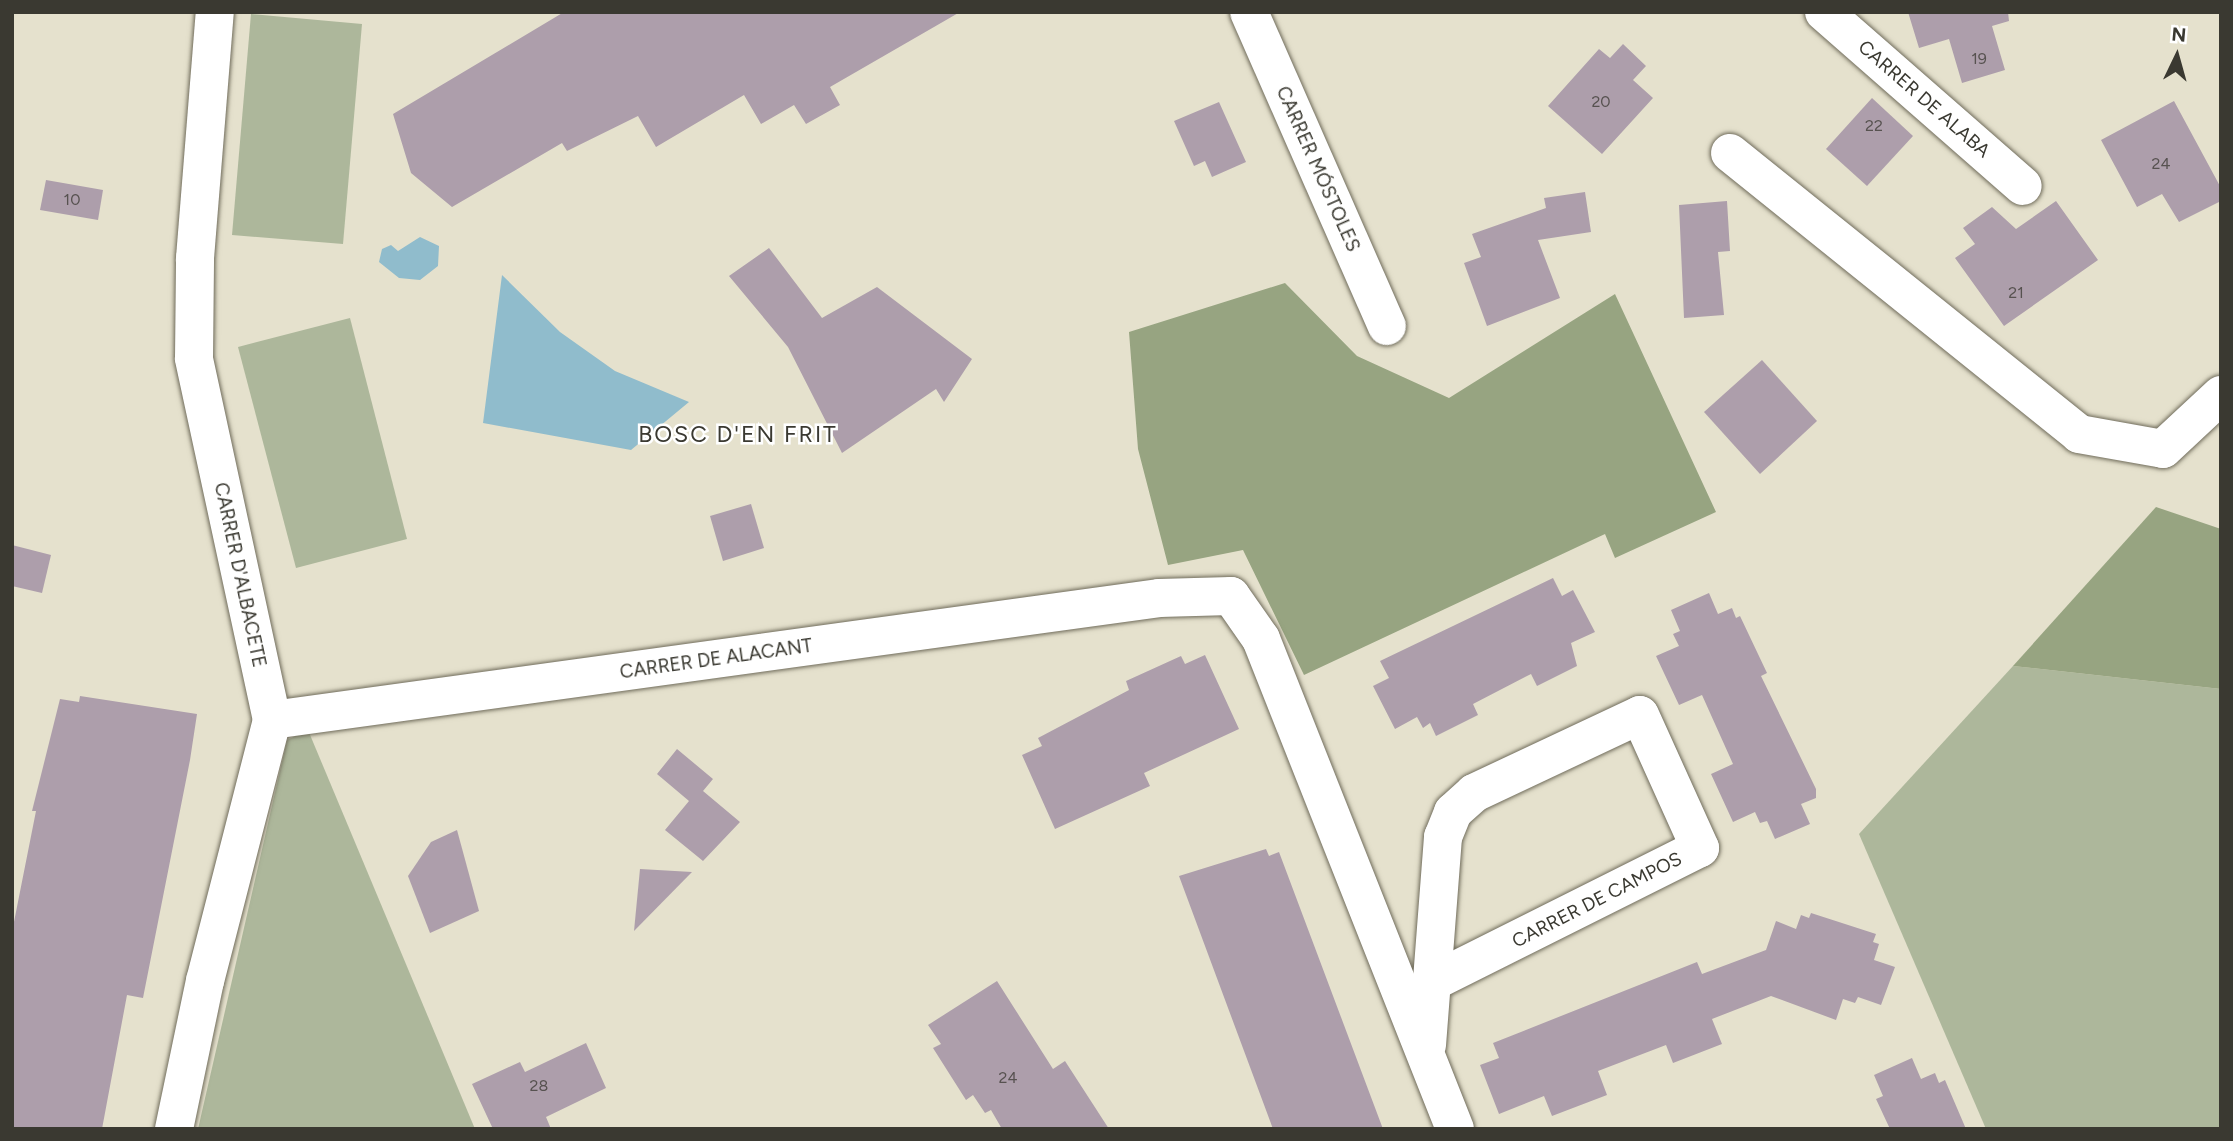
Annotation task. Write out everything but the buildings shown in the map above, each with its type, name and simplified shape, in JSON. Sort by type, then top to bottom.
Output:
[{"type":"street","name":"CARRER D'ALBACETE","points":[[174,1129],[205,981],[272,720],[194,358],[194,258],[215,12]]},
{"type":"street","name":"CARRER MÓSTOLES","points":[[1249,12],[1387,326]]},
{"type":"street","name":"CARRER DE ALABA","points":[[1824,12],[2023,186]]},
{"type":"street","points":[[1730,153],[2079,434],[2163,449],[2221,395]]},
{"type":"street","name":"CARRER DE ALACANT","points":[[272,720],[1159,598],[1231,596],[1261,639]]},
{"type":"street","name":"CARRER DE CAMPOS","points":[[1261,639],[1455,1129]]},
{"type":"street","name":"CARRER DE CAMPOS","points":[[1426,1054],[1443,837],[1453,812],[1474,793],[1640,715],[1700,848],[1432,982]]},
{"type":"green space","points":[[251,14],[362,24],[343,244],[232,235]]},
{"type":"green space","points":[[1285,283],[1357,356],[1449,398],[1615,294],[1716,512],[1615,558],[1605,534],[1304,675],[1243,550],[1168,565],[1138,449],[1129,332]]},
{"type":"green space","points":[[350,318],[407,539],[296,568],[238,347]]},
{"type":"green space","points":[[2156,507],[2221,529],[2221,689],[2013,666]]},
{"type":"green space","points":[[2013,666],[2221,689],[2221,1129],[1986,1129],[1859,834]]},
{"type":"green space","points":[[308,730],[475,1129],[198,1129],[287,740]]},
{"type":"water","points":[[420,237],[439,246],[438,266],[420,280],[399,278],[379,262],[382,249],[391,245],[398,251]]},
{"type":"water","points":[[502,275],[560,332],[615,371],[689,402],[631,450],[483,423]]},
{"type":"district","name":"BOSC D'EN FRIT","points":[[738,434]]}]
